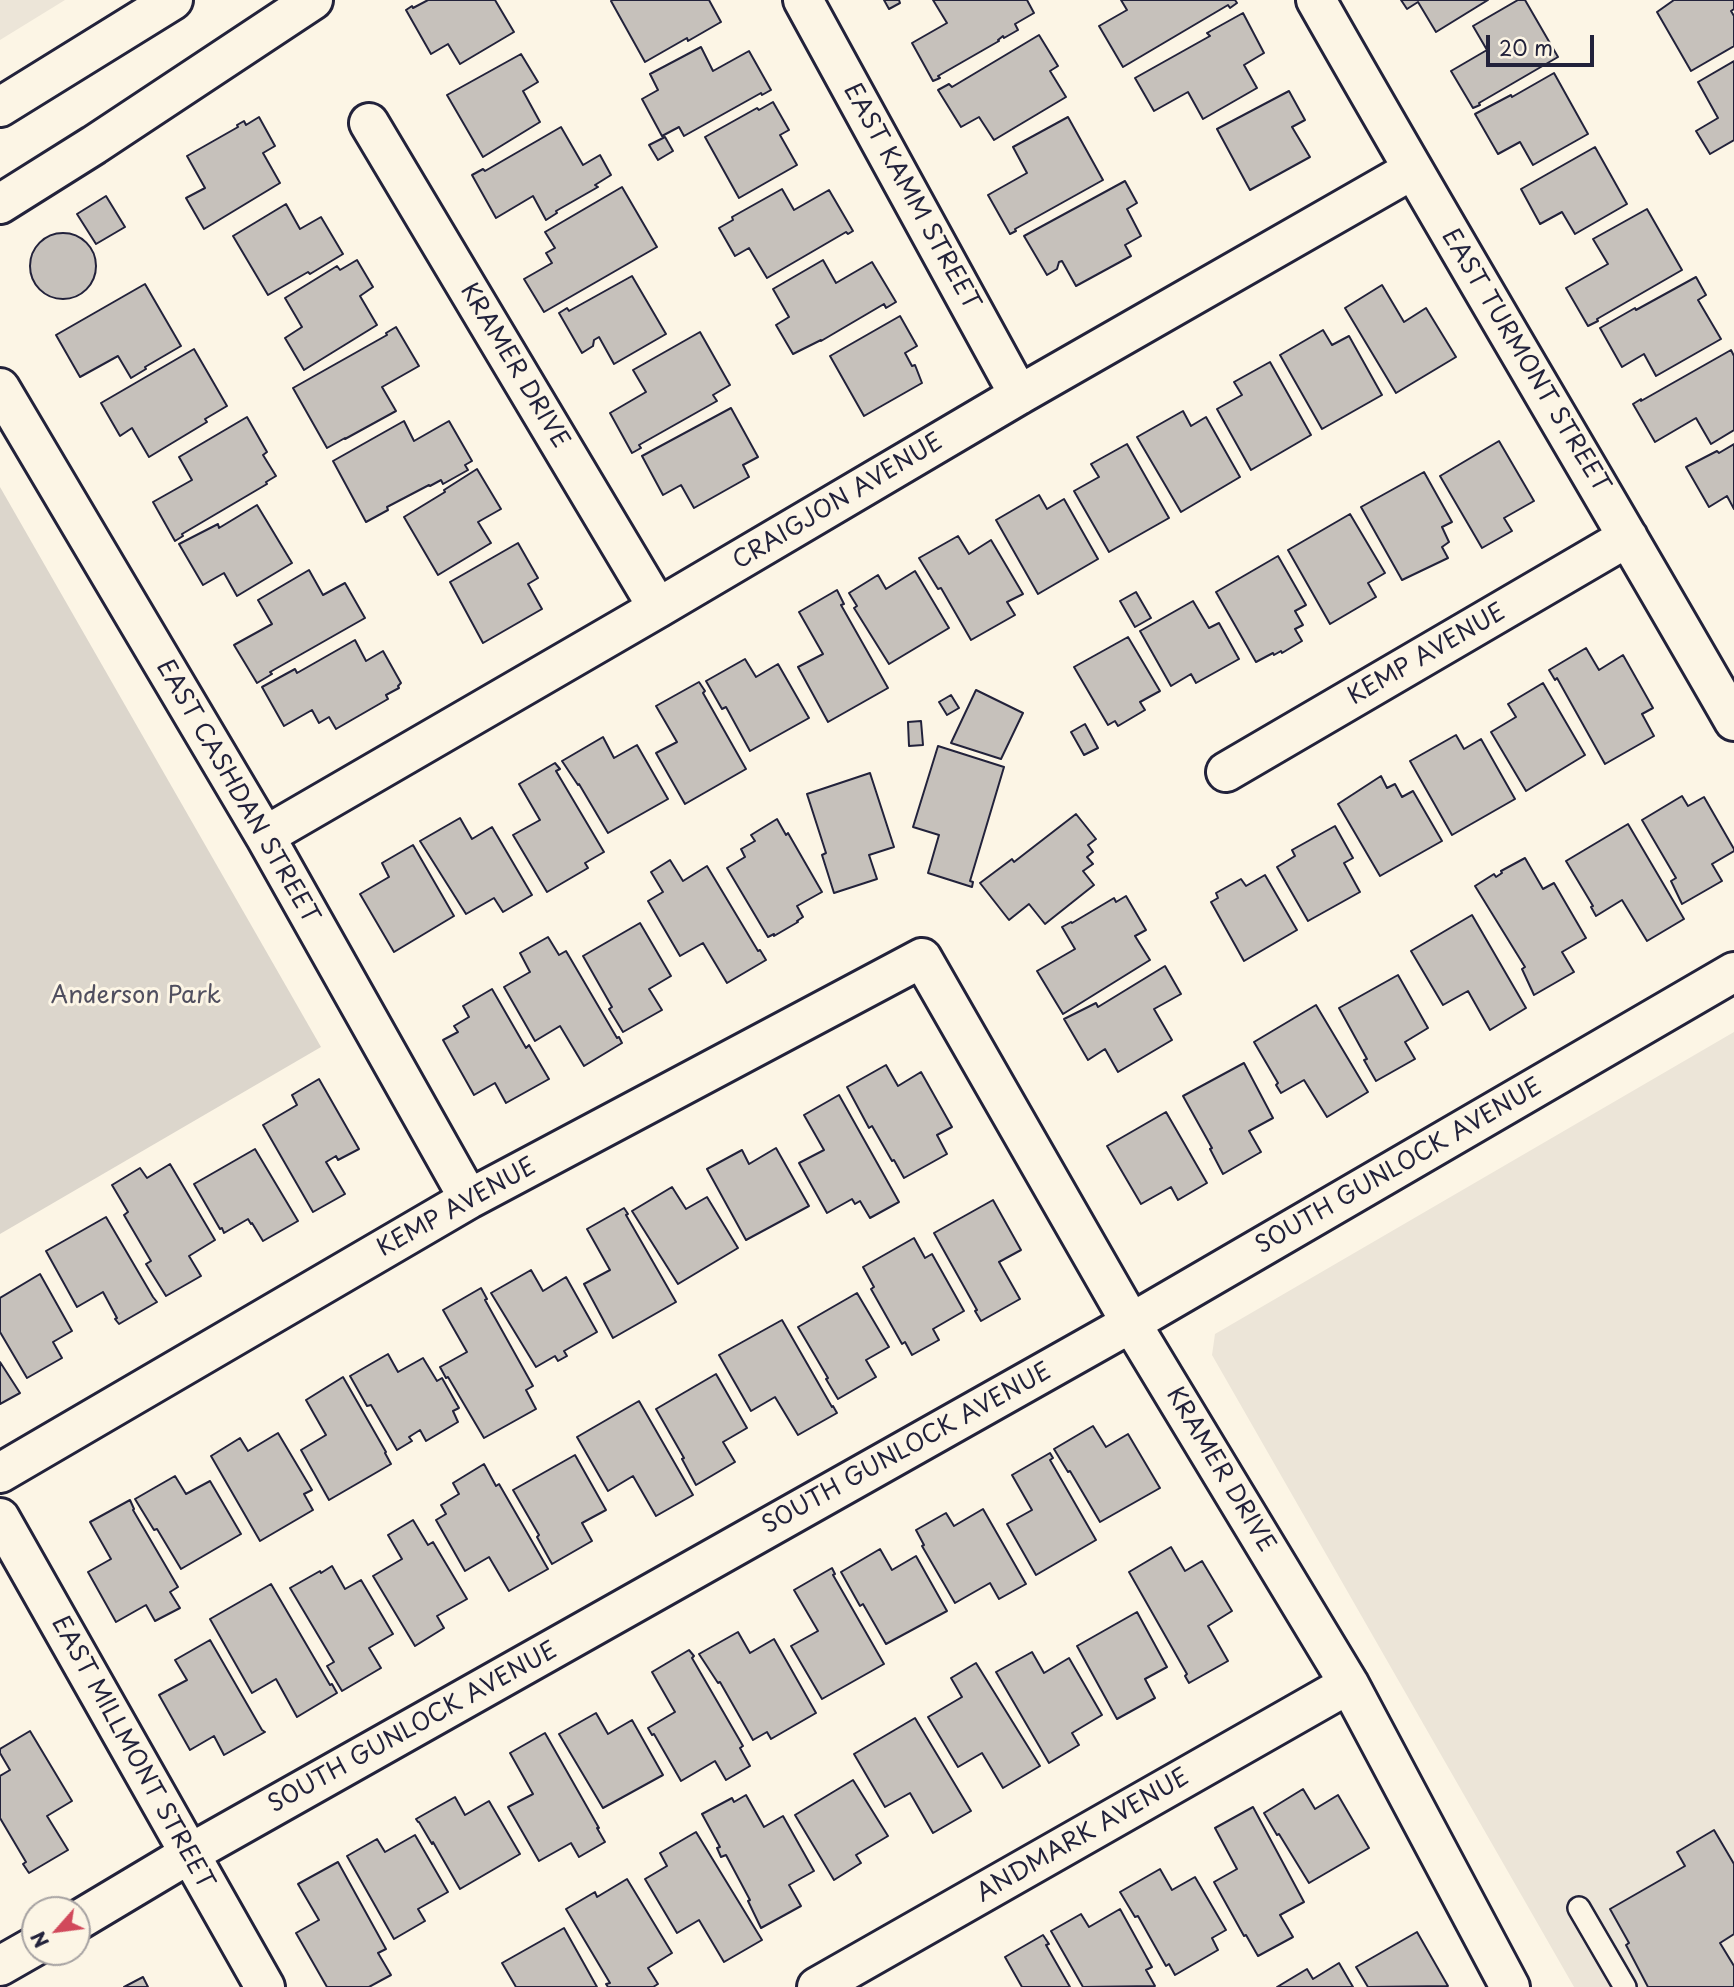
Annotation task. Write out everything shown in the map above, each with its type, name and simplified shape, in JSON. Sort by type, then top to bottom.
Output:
[{"type":"street","points":[[0,107],[173,0]]},
{"type":"street","points":[[0,204],[313,0]]},
{"type":"street","name":"EAST KAMM STREET","points":[[803,0],[1019,395]]},
{"type":"street","name":"EAST TURMONT STREET","points":[[1316,0],[1412,170],[1734,721]]},
{"type":"street","name":"KRAMER DRIVE","points":[[369,123],[658,608]]},
{"type":"street","name":"CRAIGJON AVENUE","points":[[265,836],[1019,395],[1412,170]]},
{"type":"street","name":"EAST CASHDAN STREET","points":[[0,388],[265,836],[469,1199]]},
{"type":"street","name":"KEMP AVENUE","points":[[1226,772],[1628,537]]},
{"type":"street","name":"KRAMER DRIVE","points":[[922,958],[1131,1323],[1349,1684],[1510,1987]]},
{"type":"street","name":"KEMP AVENUE","points":[[0,1473],[469,1199],[922,958]]},
{"type":"street","name":"SOUTH GUNLOCK AVENUE","points":[[91,1913],[189,1854],[1131,1323],[1734,971]]},
{"type":"street","name":"EAST MILLMONT STREET","points":[[0,1518],[265,1987]]},
{"type":"street","name":"ANDMARK AVENUE","points":[[817,1987],[1349,1684]]},
{"type":"street","points":[[0,1966],[21,1954]]},
{"type":"lane","points":[[1579,1908],[1625,1987]]},
{"type":"shaded area","points":[[0,0],[65,0],[0,40]]},
{"type":"shaded area","points":[[1734,1032],[1734,1987],[1574,1987],[1212,1355],[1215,1334]]},
{"type":"green space","name":"Anderson Park","points":[[0,487],[321,1047],[0,1234]]},
{"type":"building","points":[[428,0],[495,0],[514,32],[460,64],[448,44],[431,54],[406,10]]},
{"type":"building","points":[[709,0],[721,22],[645,62],[611,1]]},
{"type":"building","points":[[884,0],[899,0],[900,3],[889,9]]},
{"type":"building","points":[[933,0],[1027,0],[1034,13],[1015,24],[1018,30],[1004,38],[1003,36],[933,81],[912,43],[947,23]]},
{"type":"building","points":[[1121,0],[1235,0],[1237,3],[1230,8],[1228,5],[1123,67],[1099,26],[1127,10]]},
{"type":"building","points":[[1401,0],[1488,0],[1436,32],[1418,2],[1407,9]]},
{"type":"building","points":[[1518,0],[1525,0],[1558,57],[1473,108],[1451,71],[1487,50],[1473,26]]},
{"type":"building","points":[[1674,0],[1734,0],[1734,9],[1731,11],[1734,16],[1734,46],[1691,71],[1657,12]]},
{"type":"building","points":[[1243,13],[1264,53],[1244,65],[1257,88],[1203,119],[1188,92],[1154,111],[1135,78],[1210,36],[1207,33]]},
{"type":"building","points":[[1039,35],[1058,66],[1050,71],[1066,97],[994,140],[979,117],[961,127],[938,90],[949,84],[952,87]]},
{"type":"building","points":[[701,47],[713,71],[749,51],[771,90],[684,136],[679,127],[662,136],[642,99],[658,90],[650,74]]},
{"type":"building","points":[[521,54],[538,82],[523,91],[540,122],[483,157],[447,95]]},
{"type":"building","points":[[1734,61],[1734,140],[1710,154],[1696,131],[1718,118],[1698,82]]},
{"type":"building","points":[[1554,73],[1588,134],[1533,165],[1520,142],[1498,154],[1475,114]]},
{"type":"building","points":[[1289,91],[1305,120],[1292,127],[1310,157],[1250,190],[1217,129]]},
{"type":"building","points":[[773,102],[789,130],[780,135],[797,165],[739,198],[705,137]]},
{"type":"building","points":[[259,117],[275,146],[263,153],[280,183],[204,229],[186,198],[205,188],[187,156],[244,121],[246,125]]},
{"type":"building","points":[[1068,117],[1103,180],[1010,234],[988,195],[1027,173],[1013,147]]},
{"type":"building","points":[[561,127],[583,165],[600,155],[611,175],[595,185],[598,187],[556,211],[557,213],[546,220],[533,196],[496,218],[472,175],[483,169],[485,171]]},
{"type":"building","points":[[665,137],[673,151],[658,160],[649,145]]},
{"type":"building","points":[[1595,147],[1627,204],[1575,234],[1562,212],[1540,224],[1521,189]]},
{"type":"building","points":[[1125,181],[1137,203],[1127,209],[1141,236],[1125,245],[1131,256],[1076,286],[1062,261],[1057,269],[1047,275],[1024,236]]},
{"type":"building","points":[[622,187],[657,247],[544,312],[524,279],[552,263],[546,253],[555,248],[545,232]]},
{"type":"building","points":[[782,189],[794,210],[829,190],[853,231],[848,234],[846,232],[767,278],[749,248],[735,256],[719,228],[733,220],[732,217]]},
{"type":"building","points":[[106,196],[125,227],[96,244],[77,214]]},
{"type":"building","points":[[286,204],[300,229],[321,217],[343,254],[268,295],[233,236]]},
{"type":"building","points":[[1647,209],[1682,270],[1588,326],[1566,288],[1608,264],[1593,239]]},
{"type":"building","points":[[63,233],[76,236],[86,243],[93,253],[96,266],[93,279],[86,289],[76,296],[63,299],[50,296],[40,289],[33,279],[30,266],[33,253],[40,243],[50,236]]},
{"type":"building","points":[[357,260],[373,287],[360,296],[377,325],[304,370],[285,338],[302,327],[285,298],[337,266],[340,270]]},
{"type":"building","points":[[823,260],[836,283],[872,262],[896,302],[886,308],[884,304],[793,354],[776,325],[789,317],[773,289]]},
{"type":"building","points":[[632,276],[666,334],[614,364],[599,337],[594,340],[593,346],[582,353],[559,313],[567,308],[569,311]]},
{"type":"building","points":[[1696,277],[1706,295],[1698,300],[1721,339],[1656,376],[1644,354],[1622,367],[1600,328]]},
{"type":"building","points":[[145,284],[181,346],[131,378],[118,356],[80,377],[56,335]]},
{"type":"building","points":[[1382,285],[1404,322],[1426,308],[1456,357],[1396,393],[1345,308]]},
{"type":"building","points":[[900,316],[917,346],[905,353],[912,366],[915,365],[922,383],[864,416],[830,356]]},
{"type":"building","points":[[396,327],[419,366],[382,387],[396,411],[327,448],[293,388],[387,335],[386,333]]},
{"type":"building","points":[[1323,330],[1332,345],[1349,336],[1382,395],[1322,429],[1280,355]]},
{"type":"building","points":[[700,332],[730,385],[713,395],[717,401],[639,445],[641,448],[632,453],[610,413],[646,392],[633,370]]},
{"type":"building","points":[[194,349],[227,406],[205,419],[207,422],[149,457],[132,428],[120,436],[101,403]]},
{"type":"building","points":[[1731,350],[1734,356],[1734,430],[1711,444],[1696,418],[1655,442],[1633,404]]},
{"type":"building","points":[[1270,362],[1311,435],[1251,470],[1217,409],[1242,395],[1234,382]]},
{"type":"building","points":[[731,408],[758,457],[743,465],[749,477],[694,508],[681,485],[663,495],[642,456]]},
{"type":"building","points":[[1183,411],[1191,426],[1206,417],[1240,477],[1181,512],[1137,437]]},
{"type":"building","points":[[247,417],[267,452],[263,455],[276,476],[175,541],[153,502],[192,480],[179,457]]},
{"type":"building","points":[[404,421],[414,441],[449,421],[472,461],[465,465],[468,470],[443,484],[441,480],[429,485],[387,507],[388,510],[366,522],[333,461]]},
{"type":"building","points":[[1499,441],[1534,501],[1504,518],[1512,531],[1482,548],[1440,476]]},
{"type":"building","points":[[1127,444],[1169,518],[1109,552],[1074,491],[1099,477],[1091,464]]},
{"type":"building","points":[[1734,444],[1734,509],[1727,496],[1709,507],[1686,467]]},
{"type":"building","points":[[477,469],[501,509],[478,522],[491,543],[438,575],[404,517]]},
{"type":"building","points":[[1424,472],[1452,522],[1442,527],[1449,542],[1442,547],[1448,558],[1402,580],[1361,507]]},
{"type":"building","points":[[1039,495],[1047,509],[1064,499],[1098,559],[1038,594],[996,520]]},
{"type":"building","points":[[257,505],[292,563],[237,596],[224,573],[203,585],[179,544],[218,524],[219,528]]},
{"type":"building","points":[[1350,514],[1385,573],[1368,583],[1376,597],[1330,624],[1288,550]]},
{"type":"building","points":[[958,536],[969,554],[991,540],[1023,594],[1007,602],[1015,615],[971,640],[941,588],[938,589],[919,558]]},
{"type":"building","points":[[518,543],[538,578],[528,584],[542,609],[483,643],[450,582]]},
{"type":"building","points":[[1278,556],[1306,605],[1295,611],[1303,625],[1295,629],[1302,641],[1282,653],[1273,653],[1256,662],[1216,592]]},
{"type":"building","points":[[309,570],[323,595],[345,583],[365,618],[270,672],[272,674],[257,683],[234,645],[272,624],[258,600]]},
{"type":"building","points":[[915,571],[949,628],[889,664],[854,608],[857,606],[849,593],[878,575],[886,589]]},
{"type":"building","points":[[837,590],[844,604],[841,605],[888,688],[828,722],[798,667],[823,654],[799,612]]},
{"type":"building","points":[[1136,592],[1151,618],[1135,627],[1120,601]]},
{"type":"building","points":[[1193,601],[1209,628],[1219,623],[1239,659],[1196,683],[1191,674],[1171,686],[1140,631]]},
{"type":"building","points":[[1128,637],[1160,691],[1140,702],[1145,710],[1118,726],[1115,721],[1108,725],[1074,667]]},
{"type":"building","points":[[355,640],[366,661],[383,651],[401,683],[399,688],[386,695],[388,699],[336,729],[329,717],[319,723],[312,710],[284,726],[262,687],[295,669],[297,673]]},
{"type":"building","points":[[1586,648],[1599,670],[1623,655],[1653,708],[1642,714],[1654,736],[1605,764],[1557,678],[1555,680],[1549,670]]},
{"type":"building","points":[[745,659],[756,677],[778,664],[809,718],[750,751],[726,707],[722,709],[706,681]]},
{"type":"building","points":[[699,682],[746,769],[685,804],[656,753],[677,742],[656,706]]},
{"type":"building","points":[[1543,683],[1585,755],[1526,791],[1491,732],[1516,717],[1508,704]]},
{"type":"building","points":[[976,690],[1023,713],[1001,759],[951,743]]},
{"type":"building","points":[[951,695],[959,708],[947,715],[939,702]]},
{"type":"building","points":[[921,721],[923,745],[909,746],[908,722]]},
{"type":"building","points":[[1085,724],[1098,748],[1084,755],[1071,732]]},
{"type":"building","points":[[1456,735],[1464,749],[1481,739],[1515,799],[1452,835],[1410,761]]},
{"type":"building","points":[[603,737],[614,758],[637,745],[668,799],[608,833],[562,761]]},
{"type":"building","points":[[938,746],[1004,767],[970,881],[973,882],[972,887],[928,873],[939,835],[913,827]]},
{"type":"building","points":[[555,763],[560,769],[556,771],[604,852],[585,863],[588,868],[547,892],[513,835],[540,820],[519,784]]},
{"type":"building","points":[[870,773],[894,847],[869,855],[877,879],[834,893],[822,855],[826,853],[807,794]]},
{"type":"building","points":[[1381,776],[1387,788],[1395,784],[1402,797],[1413,791],[1442,841],[1380,876],[1338,804]]},
{"type":"building","points":[[1682,796],[1688,806],[1704,797],[1734,851],[1712,864],[1722,881],[1682,904],[1671,881],[1676,878],[1642,820]]},
{"type":"building","points":[[1076,814],[1096,839],[1088,845],[1093,852],[1087,857],[1093,864],[1083,871],[1094,885],[1045,924],[1029,904],[1009,920],[980,883],[1012,859],[1014,862]]},
{"type":"building","points":[[460,818],[472,839],[492,827],[532,895],[503,912],[494,898],[466,914],[420,841]]},
{"type":"building","points":[[777,819],[822,892],[797,906],[803,917],[798,922],[768,937],[727,868],[745,857],[741,849],[755,841],[751,835]]},
{"type":"building","points":[[1628,824],[1684,919],[1647,941],[1622,900],[1596,916],[1591,907],[1593,906],[1566,861]]},
{"type":"building","points":[[1335,826],[1353,858],[1344,863],[1360,892],[1308,921],[1277,867],[1295,856],[1292,850]]},
{"type":"building","points":[[413,845],[454,916],[394,952],[360,894],[389,877],[382,863]]},
{"type":"building","points":[[1525,858],[1543,889],[1554,883],[1586,938],[1562,952],[1574,972],[1534,995],[1522,969],[1525,967],[1475,886],[1494,874],[1496,877],[1501,871]]},
{"type":"building","points":[[670,860],[683,881],[707,866],[766,960],[727,983],[703,943],[680,956],[648,901],[663,892],[651,872]]},
{"type":"building","points":[[1265,875],[1297,930],[1244,961],[1211,902],[1218,898],[1216,893],[1241,879],[1246,886]]},
{"type":"building","points":[[1126,896],[1146,930],[1135,936],[1150,960],[1063,1014],[1037,971],[1075,949],[1062,927],[1114,898],[1116,902]]},
{"type":"building","points":[[1472,915],[1526,1008],[1490,1030],[1468,991],[1443,1005],[1411,951]]},
{"type":"building","points":[[640,923],[671,976],[649,989],[662,1010],[623,1032],[583,956]]},
{"type":"building","points":[[548,937],[559,955],[566,951],[622,1043],[584,1066],[560,1026],[535,1041],[504,987],[530,972],[520,953]]},
{"type":"building","points":[[1165,966],[1181,994],[1154,1009],[1172,1040],[1118,1072],[1105,1049],[1088,1060],[1064,1019],[1096,1003],[1098,1007]]},
{"type":"building","points":[[1398,975],[1428,1028],[1405,1042],[1415,1059],[1376,1081],[1339,1008]]},
{"type":"building","points":[[492,989],[526,1048],[529,1045],[549,1079],[506,1103],[495,1083],[474,1095],[443,1040],[458,1032],[454,1026],[469,1017],[463,1006]]},
{"type":"building","points":[[1316,1005],[1368,1092],[1327,1117],[1304,1080],[1281,1093],[1254,1042]]},
{"type":"building","points":[[1244,1063],[1273,1118],[1249,1131],[1261,1152],[1223,1174],[1183,1096]]},
{"type":"building","points":[[886,1065],[898,1086],[921,1072],[952,1127],[937,1135],[947,1154],[904,1178],[872,1126],[869,1128],[847,1087]]},
{"type":"building","points":[[319,1079],[359,1149],[338,1160],[336,1156],[326,1162],[345,1194],[313,1212],[263,1125],[297,1105],[292,1095]]},
{"type":"building","points":[[839,1095],[899,1202],[870,1218],[860,1201],[855,1204],[852,1199],[827,1213],[799,1163],[824,1150],[804,1115]]},
{"type":"building","points":[[1166,1112],[1207,1183],[1178,1200],[1171,1187],[1141,1204],[1107,1146]]},
{"type":"building","points":[[776,1148],[809,1206],[746,1240],[707,1169],[742,1150],[749,1164]]},
{"type":"building","points":[[255,1149],[298,1221],[263,1241],[248,1219],[224,1233],[194,1184]]},
{"type":"building","points":[[170,1164],[215,1240],[189,1256],[201,1276],[166,1296],[146,1264],[151,1261],[124,1215],[128,1212],[112,1185],[140,1168],[147,1178]]},
{"type":"building","points":[[672,1187],[686,1209],[707,1197],[738,1248],[678,1284],[632,1211]]},
{"type":"building","points":[[993,1200],[1021,1250],[999,1262],[1020,1299],[981,1321],[934,1233]]},
{"type":"building","points":[[624,1208],[676,1302],[613,1338],[584,1284],[610,1270],[587,1229]]},
{"type":"building","points":[[106,1217],[157,1302],[119,1324],[103,1292],[77,1307],[46,1251]]},
{"type":"building","points":[[914,1238],[925,1258],[932,1254],[964,1311],[933,1329],[939,1340],[912,1355],[905,1342],[902,1344],[871,1289],[874,1287],[863,1267]]},
{"type":"building","points":[[531,1270],[543,1291],[566,1277],[597,1332],[564,1351],[567,1356],[558,1361],[555,1356],[536,1367],[491,1293]]},
{"type":"building","points":[[40,1274],[72,1331],[53,1342],[62,1358],[27,1378],[0,1332],[0,1298]]},
{"type":"building","points":[[481,1288],[533,1386],[526,1390],[536,1409],[484,1438],[440,1367],[467,1352],[443,1310]]},
{"type":"building","points":[[857,1293],[889,1347],[866,1360],[876,1377],[838,1399],[798,1327]]},
{"type":"building","points":[[782,1320],[837,1413],[798,1435],[775,1397],[751,1411],[719,1355]]},
{"type":"building","points":[[388,1354],[398,1372],[423,1358],[437,1381],[442,1378],[459,1408],[453,1411],[458,1422],[426,1441],[420,1430],[409,1437],[412,1441],[397,1450],[371,1405],[367,1406],[350,1376]]},
{"type":"building","points":[[0,1362],[20,1393],[0,1404]]},
{"type":"building","points":[[716,1374],[747,1428],[723,1442],[735,1462],[696,1485],[656,1409]]},
{"type":"building","points":[[343,1377],[391,1464],[329,1500],[301,1450],[326,1435],[306,1400]]},
{"type":"building","points":[[639,1401],[693,1495],[656,1516],[633,1476],[608,1491],[577,1437]]},
{"type":"building","points":[[1093,1426],[1106,1447],[1128,1434],[1160,1488],[1100,1522],[1054,1449]]},
{"type":"building","points":[[278,1433],[312,1490],[304,1494],[313,1510],[260,1541],[211,1456],[240,1438],[248,1451]]},
{"type":"building","points":[[1050,1453],[1053,1458],[1050,1460],[1096,1540],[1036,1575],[1007,1524],[1032,1510],[1012,1475]]},
{"type":"building","points":[[575,1455],[606,1510],[582,1523],[592,1541],[552,1564],[513,1490]]},
{"type":"building","points":[[484,1464],[496,1486],[499,1484],[548,1569],[509,1591],[489,1557],[465,1571],[436,1520],[446,1514],[441,1505],[459,1494],[453,1483]]},
{"type":"building","points":[[175,1476],[186,1494],[210,1481],[241,1534],[181,1569],[135,1499]]},
{"type":"building","points":[[130,1500],[133,1510],[178,1587],[170,1592],[180,1608],[155,1621],[146,1605],[116,1622],[88,1572],[111,1559],[90,1522]]},
{"type":"building","points":[[983,1509],[1026,1584],[999,1599],[990,1583],[955,1603],[922,1546],[924,1545],[916,1530],[946,1513],[954,1526]]},
{"type":"building","points":[[413,1520],[428,1545],[433,1542],[467,1599],[437,1616],[444,1628],[415,1646],[373,1576],[402,1559],[388,1535]]},
{"type":"building","points":[[1171,1547],[1185,1571],[1202,1561],[1232,1611],[1208,1626],[1228,1661],[1189,1683],[1185,1676],[1187,1674],[1129,1572]]},
{"type":"building","points":[[880,1549],[892,1570],[916,1556],[947,1611],[886,1644],[841,1572]]},
{"type":"building","points":[[332,1566],[345,1589],[361,1580],[393,1634],[369,1648],[381,1668],[342,1691],[327,1666],[334,1662],[290,1588]]},
{"type":"building","points":[[832,1568],[835,1574],[833,1575],[884,1664],[822,1699],[791,1646],[818,1631],[794,1590]]},
{"type":"building","points":[[271,1584],[337,1693],[297,1717],[276,1679],[252,1693],[210,1619]]},
{"type":"building","points":[[1137,1612],[1167,1667],[1145,1679],[1155,1698],[1117,1719],[1077,1646]]},
{"type":"building","points":[[738,1632],[750,1653],[774,1639],[816,1713],[771,1739],[767,1732],[753,1740],[720,1682],[718,1683],[699,1654]]},
{"type":"building","points":[[210,1640],[265,1732],[224,1755],[214,1736],[190,1750],[159,1695],[187,1680],[175,1660]]},
{"type":"building","points":[[689,1650],[743,1746],[740,1748],[750,1766],[726,1780],[715,1761],[681,1781],[648,1728],[675,1712],[652,1672]]},
{"type":"building","points":[[1032,1652],[1044,1673],[1069,1658],[1102,1715],[1072,1733],[1079,1745],[1049,1763],[996,1672]]},
{"type":"building","points":[[976,1663],[1040,1766],[1003,1788],[982,1753],[958,1767],[928,1717],[962,1697],[951,1678]]},
{"type":"building","points":[[596,1713],[608,1734],[632,1720],[663,1775],[603,1808],[559,1734]]},
{"type":"building","points":[[915,1718],[971,1811],[933,1833],[910,1793],[885,1807],[854,1754]]},
{"type":"building","points":[[30,1731],[72,1801],[47,1816],[68,1850],[29,1873],[23,1864],[26,1862],[0,1818],[0,1776],[10,1770],[0,1749]]},
{"type":"building","points":[[545,1733],[605,1842],[579,1857],[571,1843],[539,1861],[508,1807],[533,1794],[510,1753]]},
{"type":"building","points":[[853,1780],[888,1836],[856,1855],[861,1863],[834,1880],[795,1815]]},
{"type":"building","points":[[1303,1789],[1315,1809],[1338,1795],[1369,1848],[1309,1883],[1264,1813]]},
{"type":"building","points":[[746,1795],[764,1827],[783,1816],[814,1871],[789,1885],[801,1906],[761,1928],[748,1901],[750,1900],[726,1855],[721,1857],[717,1848],[720,1847],[702,1814],[732,1798],[734,1802]]},
{"type":"building","points":[[455,1797],[465,1815],[489,1801],[520,1854],[460,1889],[433,1842],[432,1844],[416,1819]]},
{"type":"building","points":[[1253,1807],[1304,1902],[1280,1915],[1293,1937],[1258,1956],[1214,1882],[1237,1869],[1215,1828]]},
{"type":"building","points":[[1714,1830],[1734,1864],[1734,1934],[1720,1943],[1734,1966],[1734,1987],[1648,1987],[1626,1945],[1629,1943],[1610,1909],[1685,1866],[1677,1852]]},
{"type":"building","points":[[696,1832],[762,1940],[724,1962],[699,1920],[677,1933],[645,1879],[667,1866],[660,1853]]},
{"type":"building","points":[[415,1835],[448,1892],[418,1909],[425,1921],[394,1939],[347,1856],[377,1839],[385,1852]]},
{"type":"building","points":[[338,1862],[386,1949],[378,1953],[391,1975],[369,1987],[327,1987],[296,1933],[319,1920],[298,1884]]},
{"type":"building","points":[[1160,1869],[1172,1890],[1195,1877],[1226,1930],[1212,1938],[1218,1950],[1175,1975],[1169,1964],[1166,1966],[1138,1916],[1135,1917],[1120,1892]]},
{"type":"building","points":[[627,1879],[672,1953],[648,1968],[658,1984],[653,1987],[608,1987],[606,1984],[610,1983],[566,1909],[595,1892],[597,1897]]},
{"type":"building","points":[[1120,1909],[1152,1967],[1146,1970],[1155,1986],[1083,1987],[1051,1931],[1081,1914],[1089,1927]]},
{"type":"building","points":[[564,1928],[597,1987],[516,1987],[502,1963]]},
{"type":"building","points":[[1417,1932],[1448,1986],[1368,1987],[1356,1967]]},
{"type":"building","points":[[1043,1935],[1070,1987],[1022,1987],[1005,1957]]},
{"type":"building","points":[[1339,1963],[1353,1987],[1277,1987],[1307,1969],[1313,1979]]},
{"type":"building","points":[[143,1977],[148,1987],[124,1987]]}]
